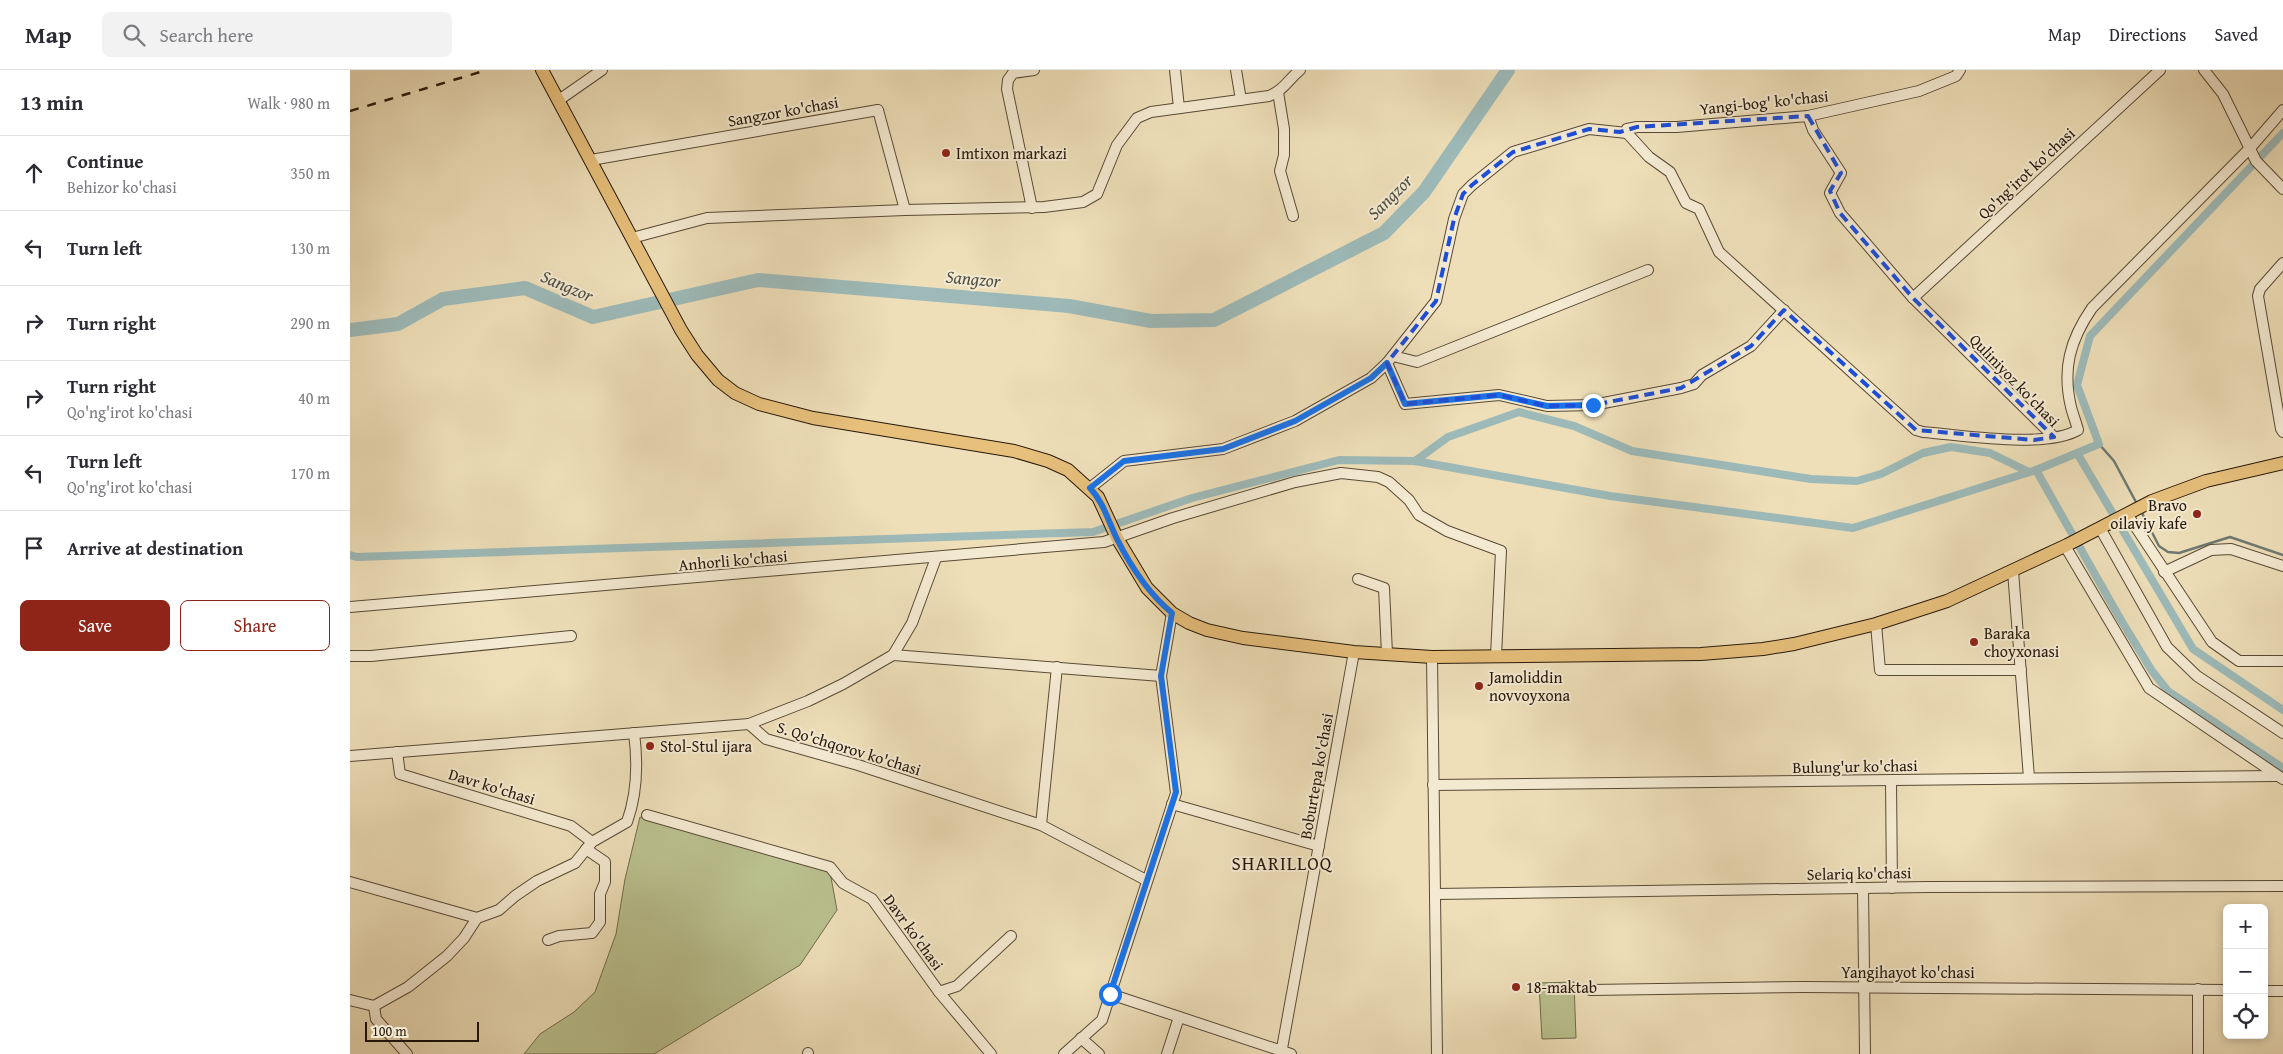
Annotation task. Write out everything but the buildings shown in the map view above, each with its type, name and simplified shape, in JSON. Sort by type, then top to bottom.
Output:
[{"type":"main road","points":[[542,70],[681,330],[697,355],[718,380],[735,393],[760,404],[813,418],[1014,451],[1054,463],[1074,474],[1090,488],[1105,508],[1117,538],[1147,588],[1172,613],[1188,623],[1224,635],[1354,652],[1432,657],[1732,652],[1794,644],[1876,624],[1947,601],[2013,571],[2132,511],[2206,481],[2283,463]]},
{"type":"street","points":[[558,100],[602,70]]},
{"type":"street","points":[[1032,208],[1007,89],[1008,80],[1013,73],[1034,70]]},
{"type":"street","points":[[1175,70],[1179,108]]},
{"type":"street","points":[[1236,70],[1241,100]]},
{"type":"street","points":[[632,238],[707,218],[904,210],[1032,208],[1082,202],[1097,194],[1117,145],[1137,118],[1151,112],[1268,96],[1278,92],[1300,70]]},
{"type":"street","name":"Yangi-bog' ko'chasi","points":[[1627,133],[1627,130],[1637,127],[1677,127],[1808,116],[1920,91],[1956,76],[1960,70]]},
{"type":"street","name":"Qo'ng'irot ko'chasi","points":[[1913,298],[2160,70]]},
{"type":"street","points":[[2204,70],[2223,94],[2256,161],[2283,189]]},
{"type":"street","points":[[1278,92],[1284,129],[1284,155],[1280,171],[1294,216]]},
{"type":"street","name":"Sangzor ko'chasi","points":[[590,160],[878,110],[904,210]]},
{"type":"street","points":[[2054,437],[2078,430],[2071,408],[2066,380],[2071,349],[2078,328],[2092,308],[2251,148],[2283,110]]},
{"type":"street","name":"Quliniyoz ko'chasi","points":[[1808,116],[1813,130],[1841,173],[1830,193],[1840,213],[1913,298],[2054,437]]},
{"type":"street","points":[[1090,488],[1124,461],[1223,449],[1295,421],[1371,378],[1390,359],[1436,301],[1454,219],[1463,194],[1472,185],[1514,152],[1589,129],[1627,133]]},
{"type":"street","name":"Quliniyoz ko'chasi","points":[[1627,133],[1649,157],[1670,172],[1686,203],[1699,209],[1719,252],[1916,430],[2034,440],[2054,437]]},
{"type":"street","points":[[2283,263],[2260,289],[2258,296],[2283,432]]},
{"type":"street","points":[[1390,359],[1417,362],[1648,270]]},
{"type":"street","points":[[1390,359],[1405,404],[1499,395],[1547,406],[1593,405],[1694,384],[1702,375],[1751,346],[1784,310]]},
{"type":"street","name":"Anhorli ko'chasi","points":[[350,607],[936,558],[1104,542],[1173,518],[1295,482],[1341,473],[1378,477],[1389,482],[1409,500],[1419,516],[1447,531],[1501,551],[1496,656]]},
{"type":"street","points":[[2132,511],[2164,572],[2212,642],[2239,661],[2283,661]]},
{"type":"street","points":[[2098,529],[2167,647],[2196,676],[2283,733]]},
{"type":"street","points":[[2066,545],[2149,688],[2280,777]]},
{"type":"street","points":[[2164,572],[2211,550],[2231,550],[2283,566]]},
{"type":"street","points":[[350,756],[750,724],[808,701],[843,684],[893,655],[912,623],[936,558]]},
{"type":"street","points":[[2013,571],[2028,778]]},
{"type":"street","points":[[1358,580],[1384,588],[1387,654]]},
{"type":"street","points":[[1064,1054],[1102,1020],[1176,792],[1161,676],[1172,613]]},
{"type":"street","points":[[1876,624],[1880,670],[2021,670]]},
{"type":"street","points":[[350,656],[381,655],[571,636]]},
{"type":"street","name":"Boburtepa ko'chasi","points":[[1285,1053],[1318,846],[1354,652]]},
{"type":"street","points":[[893,655],[1161,676]]},
{"type":"street","points":[[1432,657],[1438,1054]]},
{"type":"street","points":[[1041,825],[1057,667]]},
{"type":"street","name":"S. Qo'chqorov ko'chasi","points":[[750,724],[766,739],[858,765],[1041,825],[1146,880]]},
{"type":"street","points":[[350,882],[477,918],[499,910],[537,881],[575,863],[589,845],[627,822],[632,806],[637,759],[634,733]]},
{"type":"street","name":"Davr ko'chasi","points":[[397,752],[400,774],[571,826],[589,845]]},
{"type":"street","name":"Bulung'ur ko'chasi","points":[[1433,785],[2280,777]]},
{"type":"street","points":[[1891,780],[1892,888]]},
{"type":"street","points":[[1172,804],[1318,846]]},
{"type":"street","name":"Davr ko'chasi","points":[[647,815],[830,867],[843,883],[872,899],[939,992],[991,1054]]},
{"type":"street","points":[[548,940],[559,936],[592,933],[600,922],[600,894],[605,882],[606,862],[589,845]]},
{"type":"street","name":"Selariq ko'chasi","points":[[1435,894],[1863,888],[2283,886]]},
{"type":"street","points":[[1863,888],[1865,1054]]},
{"type":"street","points":[[350,1000],[374,1006],[408,987],[447,956],[464,938],[477,918]]},
{"type":"street","points":[[939,992],[957,986],[1011,936]]},
{"type":"street","name":"Yangihayot ko'chasi","points":[[1590,990],[1865,987],[2223,990]]},
{"type":"street","points":[[2198,989],[2198,1054]]},
{"type":"street","points":[[2268,991],[2283,991]]},
{"type":"street","points":[[1110,994],[1285,1053]]},
{"type":"street","points":[[374,1006],[376,1019],[408,1054]]},
{"type":"street","points":[[1167,1054],[1179,1017]]},
{"type":"street","points":[[1081,1038],[1099,1054]]},
{"type":"highlighted area","points":[[1808,116],[1841,173],[1830,191],[1840,213],[1913,298],[2054,437],[2034,440],[1916,430],[1784,310],[1751,346],[1681,388],[1593,405],[1547,406],[1499,395],[1405,404],[1387,363],[1436,301],[1454,219],[1463,194],[1472,185],[1513,152],[1589,129],[1620,132],[1637,127]]},
{"type":"green space","points":[[640,817],[830,872],[837,910],[800,965],[654,1054],[524,1054],[540,1034],[574,1012],[595,992],[616,934],[625,879]]},
{"type":"green space","points":[[1574,982],[1576,1038],[1542,1039],[1539,983]]},
{"type":"waterway","name":"Sangzor","points":[[350,330],[398,324],[443,299],[525,288],[593,317],[758,280],[1069,306],[1151,321],[1214,320],[1384,233],[1424,192],[1508,70]]},
{"type":"waterway","points":[[350,555],[357,557],[1093,532],[1192,498],[1339,460],[1415,461],[1610,496],[1853,528],[2036,470],[2099,444],[2077,385],[2090,336],[2283,133]]},
{"type":"waterway","points":[[1415,461],[1448,437],[1519,412],[1574,426],[1632,451],[1811,479],[1857,481],[1881,474],[1923,453],[1951,447],[1990,453],[2029,472]]},
{"type":"waterway","points":[[2099,444],[2114,461],[2137,504]]},
{"type":"waterway","points":[[2077,453],[2193,649],[2283,710]]},
{"type":"waterway","points":[[2036,470],[2118,615],[2152,671],[2168,691],[2283,768]]},
{"type":"waterway","points":[[2141,511],[2159,546],[2168,552],[2179,553],[2230,537],[2283,555]]},
{"type":"railway","points":[[350,111],[487,70]]},
{"type":"place","name":"Imtixon markazi","points":[[946,153]]},
{"type":"place","name":"Bravo oilaviy kafe","points":[[2197,514]]},
{"type":"place","name":"Baraka choyxonasi","points":[[1974,642]]},
{"type":"place","name":"Jamoliddin novvoyxona","points":[[1479,686]]},
{"type":"place","name":"Stol-Stul ijara","points":[[650,746]]},
{"type":"place","name":"18-maktab","points":[[1516,987]]},
{"type":"district","name":"SHARILLOQ","points":[[1282,863]]},
{"type":"route","points":[[1110,994],[1176,792],[1161,676],[1172,613],[1154,597],[1140,578],[1117,538],[1105,508],[1090,488],[1124,461],[1223,449],[1295,421],[1371,378],[1387,363],[1405,404],[1499,395],[1547,406],[1593,405]]}]
